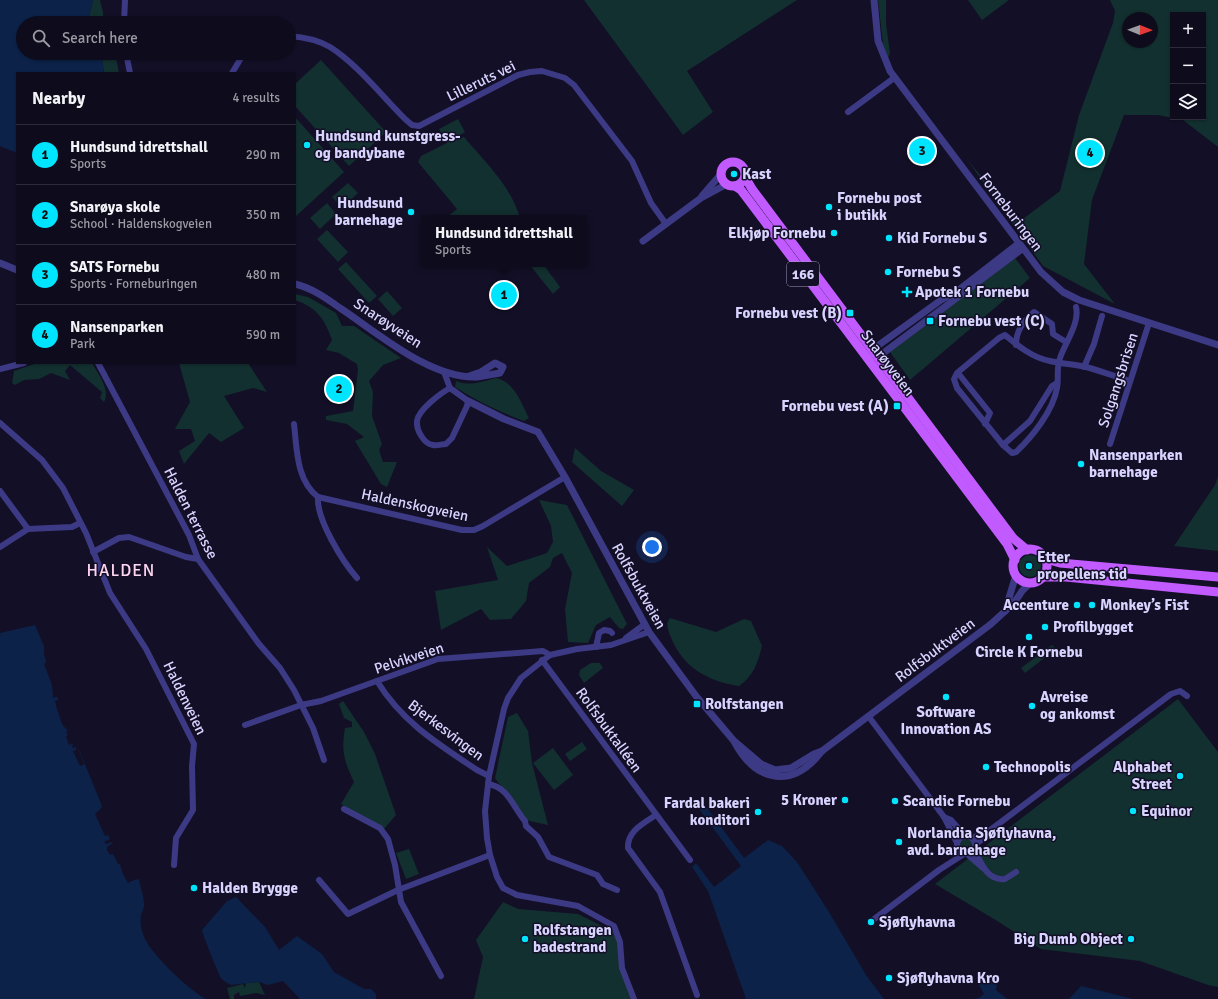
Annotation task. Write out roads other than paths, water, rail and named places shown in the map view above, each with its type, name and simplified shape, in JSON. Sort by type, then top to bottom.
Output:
[{"type":"main road","name":"166","points":[[731,185],[721,174],[726,164],[736,162],[745,169],[745,177]]},
{"type":"main road","points":[[731,185],[743,182],[745,177]]},
{"type":"main road","name":"Snarøyveien","points":[[745,177],[752,189],[1013,538],[1026,550]]},
{"type":"main road","name":"Snarøyveien","points":[[731,185],[741,190],[1007,544],[1015,560]]},
{"type":"main road","name":"166","points":[[1026,550],[1039,552],[1046,559],[1060,563],[1218,577]]},
{"type":"main road","points":[[1015,560],[1019,553],[1026,550]]},
{"type":"main road","points":[[1043,577],[1047,566],[1046,559]]},
{"type":"main road","name":"166","points":[[1015,560],[1014,566],[1016,575]]},
{"type":"main road","points":[[1016,575],[1022,580],[1030,583],[1043,577],[1066,577],[1218,592]]},
{"type":"street","points":[[124,16],[125,0]]},
{"type":"street","name":"Forneburingen","points":[[874,0],[878,41],[886,63],[894,78],[1041,272],[1063,292],[1079,300],[1218,346]]},
{"type":"street","name":"Lilleruts vei","points":[[296,37],[306,38],[330,47],[357,71],[412,125],[419,126],[518,75],[542,71],[565,78],[580,92],[632,161],[651,203],[666,224]]},
{"type":"street","points":[[127,60],[130,72]]},
{"type":"street","points":[[233,72],[240,60]]},
{"type":"street","points":[[848,112],[894,78]]},
{"type":"street","points":[[701,198],[721,174]]},
{"type":"street","points":[[643,241],[701,198],[731,185]]},
{"type":"street","points":[[871,364],[875,353],[1020,246]]},
{"type":"street","points":[[0,263],[16,270]]},
{"type":"street","name":"Snarøyveien","points":[[296,284],[316,292],[408,353],[444,372],[469,376],[500,373],[503,367],[495,363],[477,375]]},
{"type":"street","points":[[1076,307],[1078,313],[1073,331],[1066,342],[1058,362],[1057,383],[1053,400],[1036,428],[1020,448],[1012,453],[1002,445],[957,388],[954,380],[958,372],[1006,335],[1016,345],[1042,358],[1058,362],[1084,367],[1130,381]]},
{"type":"street","points":[[1016,345],[1016,334],[1026,319],[1034,312],[1050,322],[1053,326],[1053,334],[1066,342]]},
{"type":"street","points":[[1084,367],[1094,344],[1102,316]]},
{"type":"street","name":"Solgangsbrisen","points":[[1110,444],[1149,323]]},
{"type":"street","points":[[0,369],[20,364]]},
{"type":"street","name":"Halden terrasse","points":[[99,364],[185,528],[198,559],[259,644],[280,668],[301,705]]},
{"type":"street","points":[[444,372],[450,388],[468,401],[460,422],[446,444],[432,445],[423,440],[418,431],[417,421],[420,414],[438,394],[450,388]]},
{"type":"street","points":[[958,372],[990,413],[984,424]]},
{"type":"street","points":[[1002,445],[1030,421],[1052,386],[1057,383]]},
{"type":"street","name":"Rolfsbuktveien","points":[[468,401],[504,419],[538,432],[565,477],[649,632],[706,709],[734,741],[739,750],[756,768],[765,774],[775,776],[796,774],[816,758],[822,751],[982,632],[1014,603],[1022,591],[1030,583]]},
{"type":"street","name":"Haldenveien","points":[[0,423],[33,451],[54,473],[94,552],[110,593],[146,649],[194,744],[192,766],[193,810],[176,838],[174,865]]},
{"type":"street","points":[[294,424],[300,469],[310,491],[318,497],[317,506],[346,566],[357,578]]},
{"type":"street","name":"Haldenskogveien","points":[[318,497],[462,530],[474,530],[565,477]]},
{"type":"street","points":[[0,491],[28,529]]},
{"type":"street","points":[[0,547],[28,529],[72,527],[80,523]]},
{"type":"street","points":[[94,552],[119,538],[129,537],[186,558],[198,559]]},
{"type":"street","name":"Rolfsbuktveien","points":[[1004,611],[1016,575]]},
{"type":"street","points":[[634,999],[622,968],[620,942],[614,926],[588,910],[578,906],[517,895],[503,888],[499,882],[490,855],[487,838],[486,811],[489,776],[496,740],[508,698],[521,678],[550,655],[577,649],[611,645],[626,638],[644,624]]},
{"type":"street","points":[[596,647],[599,633],[604,630],[612,633]]},
{"type":"street","points":[[626,638],[635,637],[649,632]]},
{"type":"street","name":"Pelvikveien","points":[[245,725],[301,705],[321,701],[421,664],[454,657],[543,651],[550,655]]},
{"type":"street","name":"Rolfsbuktalléen","points":[[542,660],[690,860]]},
{"type":"street","name":"Bjerkesvingen","points":[[377,681],[388,699],[409,721],[477,770],[489,776]]},
{"type":"street","points":[[944,816],[951,820],[965,836],[972,838],[989,831],[1172,694],[1180,691],[1187,696]]},
{"type":"street","points":[[301,705],[313,728],[324,760]]},
{"type":"street","points":[[869,717],[944,816],[957,846],[990,875],[999,879],[1008,878],[1016,872]]},
{"type":"street","points":[[488,784],[496,785],[503,790],[525,821],[526,826],[541,841],[549,858],[597,875],[603,884],[617,890]]},
{"type":"street","points":[[344,808],[380,828],[384,832],[391,847],[401,902],[441,976]]},
{"type":"street","points":[[656,815],[632,832],[628,839],[628,848],[660,892],[697,995]]},
{"type":"street","points":[[873,920],[952,861],[957,860],[966,854],[984,838],[989,831]]},
{"type":"street","points":[[952,861],[959,838],[965,836]]},
{"type":"street","points":[[972,838],[983,868]]},
{"type":"street","points":[[319,880],[348,914],[398,890],[490,855]]},
{"type":"water","points":[[0,0],[93,0],[89,16],[16,16],[16,60],[102,60],[104,72],[16,72],[16,153],[0,146]]},
{"type":"water","points":[[35,625],[44,646],[44,654],[53,686],[102,806],[115,851],[130,881],[139,879],[144,904],[141,915],[141,925],[146,942],[170,970],[190,988],[206,999],[0,999],[0,633]]},
{"type":"water","points":[[705,805],[744,858],[768,840],[782,846],[797,862],[829,912],[866,975],[884,999],[746,999],[708,891],[692,867],[696,863],[714,887],[741,866],[699,809]]},
{"type":"water","points":[[236,897],[265,927],[279,950],[297,936],[322,954],[334,972],[364,989],[371,989],[376,994],[376,999],[300,999],[283,981],[268,985],[259,982],[231,985],[224,981],[217,969],[202,930],[227,901]]},
{"type":"water","points":[[992,978],[997,983],[996,990],[1007,999],[973,999],[979,998],[984,994],[978,983]]},
{"type":"water","points":[[1081,986],[1133,999],[1069,999]]},
{"type":"place","name":"Hundsund kunstgress- og bandybane","points":[[307,145]]},
{"type":"place","name":"SATS Fornebu","points":[[922,151]]},
{"type":"place","name":"Nansenparken","points":[[1090,153]]},
{"type":"place","name":"Kast","points":[[734,174]]},
{"type":"place","name":"Fornebu post i butikk","points":[[829,207]]},
{"type":"place","name":"Hundsund barnehage","points":[[411,212]]},
{"type":"place","name":"Elkjøp Fornebu","points":[[834,233]]},
{"type":"place","name":"Kid Fornebu S","points":[[889,238]]},
{"type":"place","name":"Fornebu S","points":[[888,272]]},
{"type":"place","name":"Apotek 1 Fornebu","points":[[907,292]]},
{"type":"place","name":"Hundsund idrettshall","points":[[504,295]]},
{"type":"place","name":"Fornebu vest (B)","points":[[850,313]]},
{"type":"place","name":"Fornebu vest (C)","points":[[930,321]]},
{"type":"place","name":"Snarøya skole","points":[[339,389]]},
{"type":"place","name":"Fornebu vest (A)","points":[[897,406]]},
{"type":"place","name":"Nansenparken barnehage","points":[[1081,464]]},
{"type":"place","name":"Etter propellens tid","points":[[1029,566]]},
{"type":"place","name":"Accenture","points":[[1077,605]]},
{"type":"place","name":"Monkey’s Fist","points":[[1092,605]]},
{"type":"place","name":"Profilbygget","points":[[1045,627]]},
{"type":"place","name":"Circle K Fornebu","points":[[1029,637]]},
{"type":"place","name":"Software Innovation AS","points":[[946,697]]},
{"type":"place","name":"Rolfstangen","points":[[697,704]]},
{"type":"place","name":"Avreise og ankomst","points":[[1032,706]]},
{"type":"place","name":"Technopolis","points":[[986,767]]},
{"type":"place","name":"Alphabet Street","points":[[1180,776]]},
{"type":"place","name":"5 Kroner","points":[[845,800]]},
{"type":"place","name":"Scandic Fornebu","points":[[895,801]]},
{"type":"place","name":"Equinor","points":[[1133,811]]},
{"type":"place","name":"Fardal bakeri konditori","points":[[758,812]]},
{"type":"place","name":"Norlandia Sjøflyhavna, avd. barnehage","points":[[899,842]]},
{"type":"place","name":"Halden Brygge","points":[[194,888]]},
{"type":"place","name":"Sjøflyhavna","points":[[871,922]]},
{"type":"place","name":"Rolfstangen badestrand","points":[[525,939]]},
{"type":"place","name":"Big Dumb Object","points":[[1131,939]]},
{"type":"place","name":"Sjøflyhavna Kro","points":[[889,978]]},
{"type":"district","name":"HALDEN","points":[[121,570]]}]
